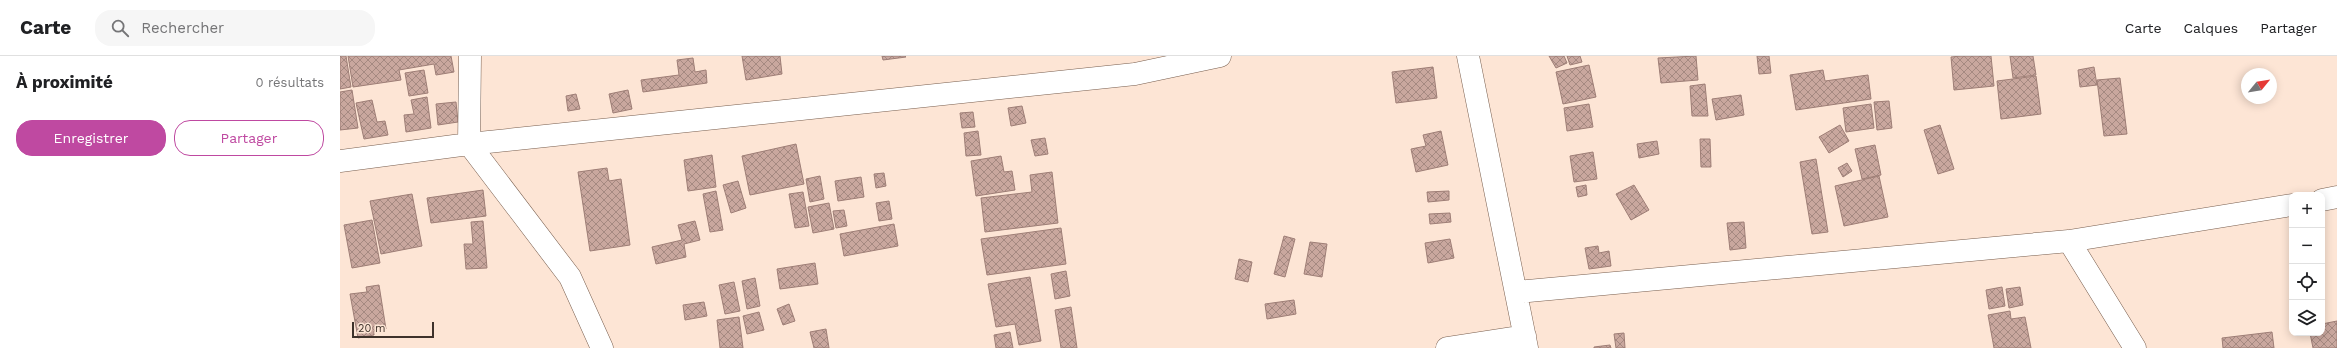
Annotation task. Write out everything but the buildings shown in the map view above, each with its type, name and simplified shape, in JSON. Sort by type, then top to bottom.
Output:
[{"type":"street","points":[[470,56],[469,144],[570,277],[602,348]]},
{"type":"street","points":[[340,161],[469,144],[1135,74],[1220,56]]},
{"type":"street","points":[[1447,348],[1526,342],[1468,56]]},
{"type":"street","points":[[2325,200],[2337,198]]},
{"type":"street","points":[[1517,292],[2069,241],[2289,205]]},
{"type":"street","points":[[2069,241],[2134,348]]}]
